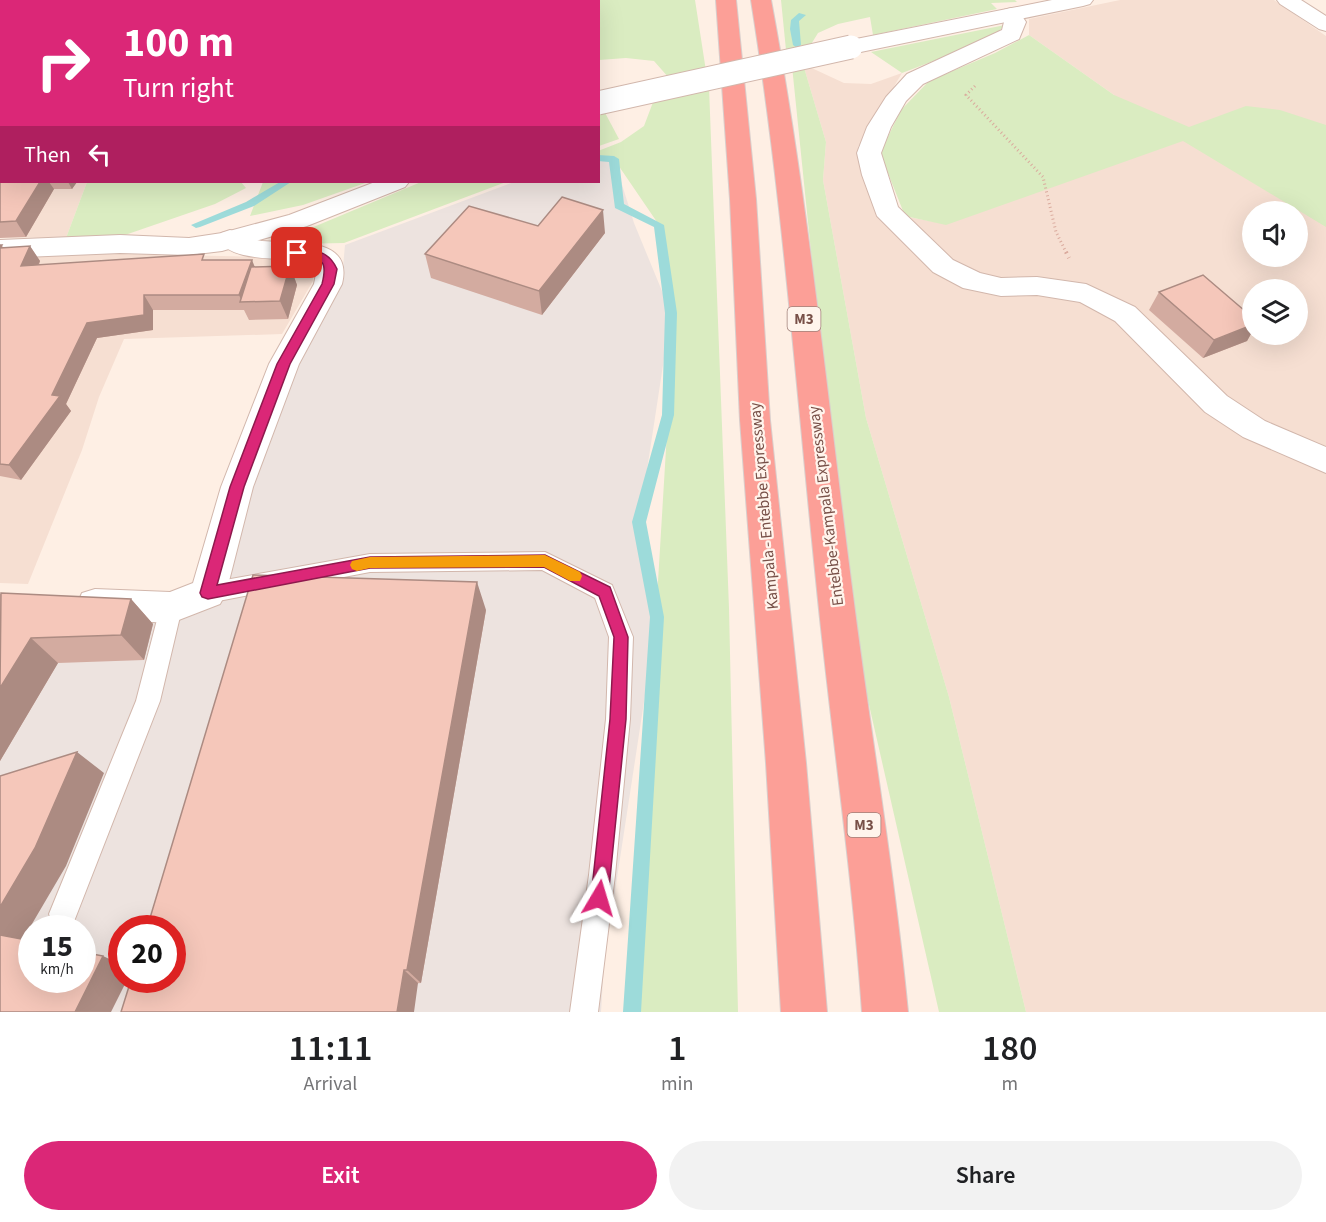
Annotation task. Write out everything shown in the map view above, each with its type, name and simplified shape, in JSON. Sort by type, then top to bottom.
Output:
[{"type":"highway","name":"Kampala - Entebbe Expressway","points":[[726,0],[743,200],[755,420],[786,763],[804,1012]]},
{"type":"highway","name":"Entebbe-Kampala Expressway","points":[[761,0],[779,104],[842,639],[849,718],[877,917],[885,1012]]},
{"type":"street","points":[[600,103],[851,47],[1083,0]]},
{"type":"street","points":[[1287,0],[1326,25]]},
{"type":"street","points":[[1011,14],[1015,22],[1011,34],[915,79],[897,97],[869,153],[886,210],[943,266],[973,281],[1001,287],[1037,286],[1086,293],[1125,314],[1216,404],[1254,429],[1326,461]]},
{"type":"street","points":[[0,249],[137,244],[196,246],[297,220],[393,183]]},
{"type":"street","points":[[70,603],[171,608],[208,593],[237,487],[284,364],[328,284],[332,269],[327,260],[320,255],[279,249],[258,249],[230,239]]},
{"type":"lane","points":[[208,593],[370,562],[545,561],[604,592],[621,637],[618,719],[602,875],[584,1012]]},
{"type":"lane","points":[[63,914],[147,701],[171,608]]},
{"type":"path","points":[[981,49],[987,74],[966,95],[1043,177],[1056,232],[1086,293]]},
{"type":"shaded area","points":[[1120,0],[1274,0],[1326,36],[1326,1012],[1026,1012],[949,697],[866,418],[823,180],[826,142],[803,64],[844,83],[871,84],[902,73],[858,147],[876,211],[946,224],[1114,95],[1029,35],[1029,19]]},
{"type":"shaded area","points":[[600,159],[614,159],[634,223],[671,313],[639,522],[657,617],[604,963],[601,1012],[0,1012],[0,602],[178,612],[259,459],[288,376],[342,279],[345,245],[511,183],[600,183]]},
{"type":"shaded area","points":[[0,183],[87,183],[66,238],[0,237]]},
{"type":"shaded area","points":[[78,253],[267,257],[313,267],[313,281],[282,334],[124,339],[99,397],[82,450],[28,584],[0,583],[0,256]]},
{"type":"green space","points":[[600,0],[695,0],[706,71],[669,78],[654,61],[626,58],[600,60]]},
{"type":"green space","points":[[781,0],[1015,0],[1017,2],[991,3],[997,9],[873,35],[870,17],[838,24],[818,33],[810,46],[786,50]]},
{"type":"green space","points":[[1005,25],[991,39],[902,73],[871,52]]},
{"type":"green space","points":[[1029,35],[1114,95],[1189,127],[1246,106],[1280,110],[1326,125],[1326,227],[1308,216],[1308,201],[1283,201],[1183,141],[946,225],[905,216],[880,153],[901,110],[929,81],[995,53]]},
{"type":"green space","points":[[803,64],[826,142],[823,180],[866,418],[949,697],[1026,1012],[939,1012],[862,674],[832,456],[792,66]]},
{"type":"green space","points":[[709,87],[729,608],[738,1012],[632,1012],[668,416],[671,313],[659,225],[614,159],[600,158],[600,150],[621,142],[644,126],[655,97]]},
{"type":"green space","points":[[603,109],[619,139],[600,146],[600,110]]},
{"type":"green space","points":[[87,183],[242,183],[246,188],[215,204],[125,235],[66,238]]},
{"type":"green space","points":[[263,183],[365,183],[303,205],[250,216]]},
{"type":"green space","points":[[419,183],[503,183],[344,243],[294,244],[292,236]]},
{"type":"building","points":[[0,183],[39,183],[16,221],[0,222]]},
{"type":"building","points":[[562,197],[603,210],[539,291],[425,254],[469,206],[538,226]]},
{"type":"building","points":[[30,246],[21,266],[204,254],[202,260],[252,260],[239,295],[144,295],[144,315],[87,323],[52,395],[60,396],[9,465],[0,464],[0,248]]},
{"type":"building","points":[[290,266],[280,301],[240,302],[251,267]]},
{"type":"building","points":[[1203,275],[1242,308],[1242,329],[1214,340],[1159,292]]},
{"type":"building","points":[[253,575],[477,582],[407,970],[404,970],[397,1012],[121,1012],[127,993],[186,993],[186,915],[151,915]]},
{"type":"building","points":[[1,593],[131,599],[121,635],[31,638],[0,688]]},
{"type":"building","points":[[77,752],[35,848],[0,907],[0,776]]},
{"type":"building","points":[[0,935],[18,938],[18,993],[84,993],[75,1012],[0,1012]]},
{"type":"building","points":[[96,955],[103,956],[96,970]]},
{"type":"waterway","points":[[797,45],[795,20],[802,15]]},
{"type":"waterway","points":[[600,158],[614,159],[619,206],[659,225],[671,313],[668,415],[639,522],[657,617],[632,1012]]},
{"type":"waterway","points":[[196,225],[250,204],[284,183]]},
{"type":"slow traffic","points":[[357,565],[370,562],[545,561],[575,576]]},
{"type":"route","points":[[297,253],[320,255],[327,260],[332,269],[328,284],[284,364],[237,487],[208,593],[276,578],[370,562],[545,561],[604,592],[621,637],[618,719],[599,898]]}]
